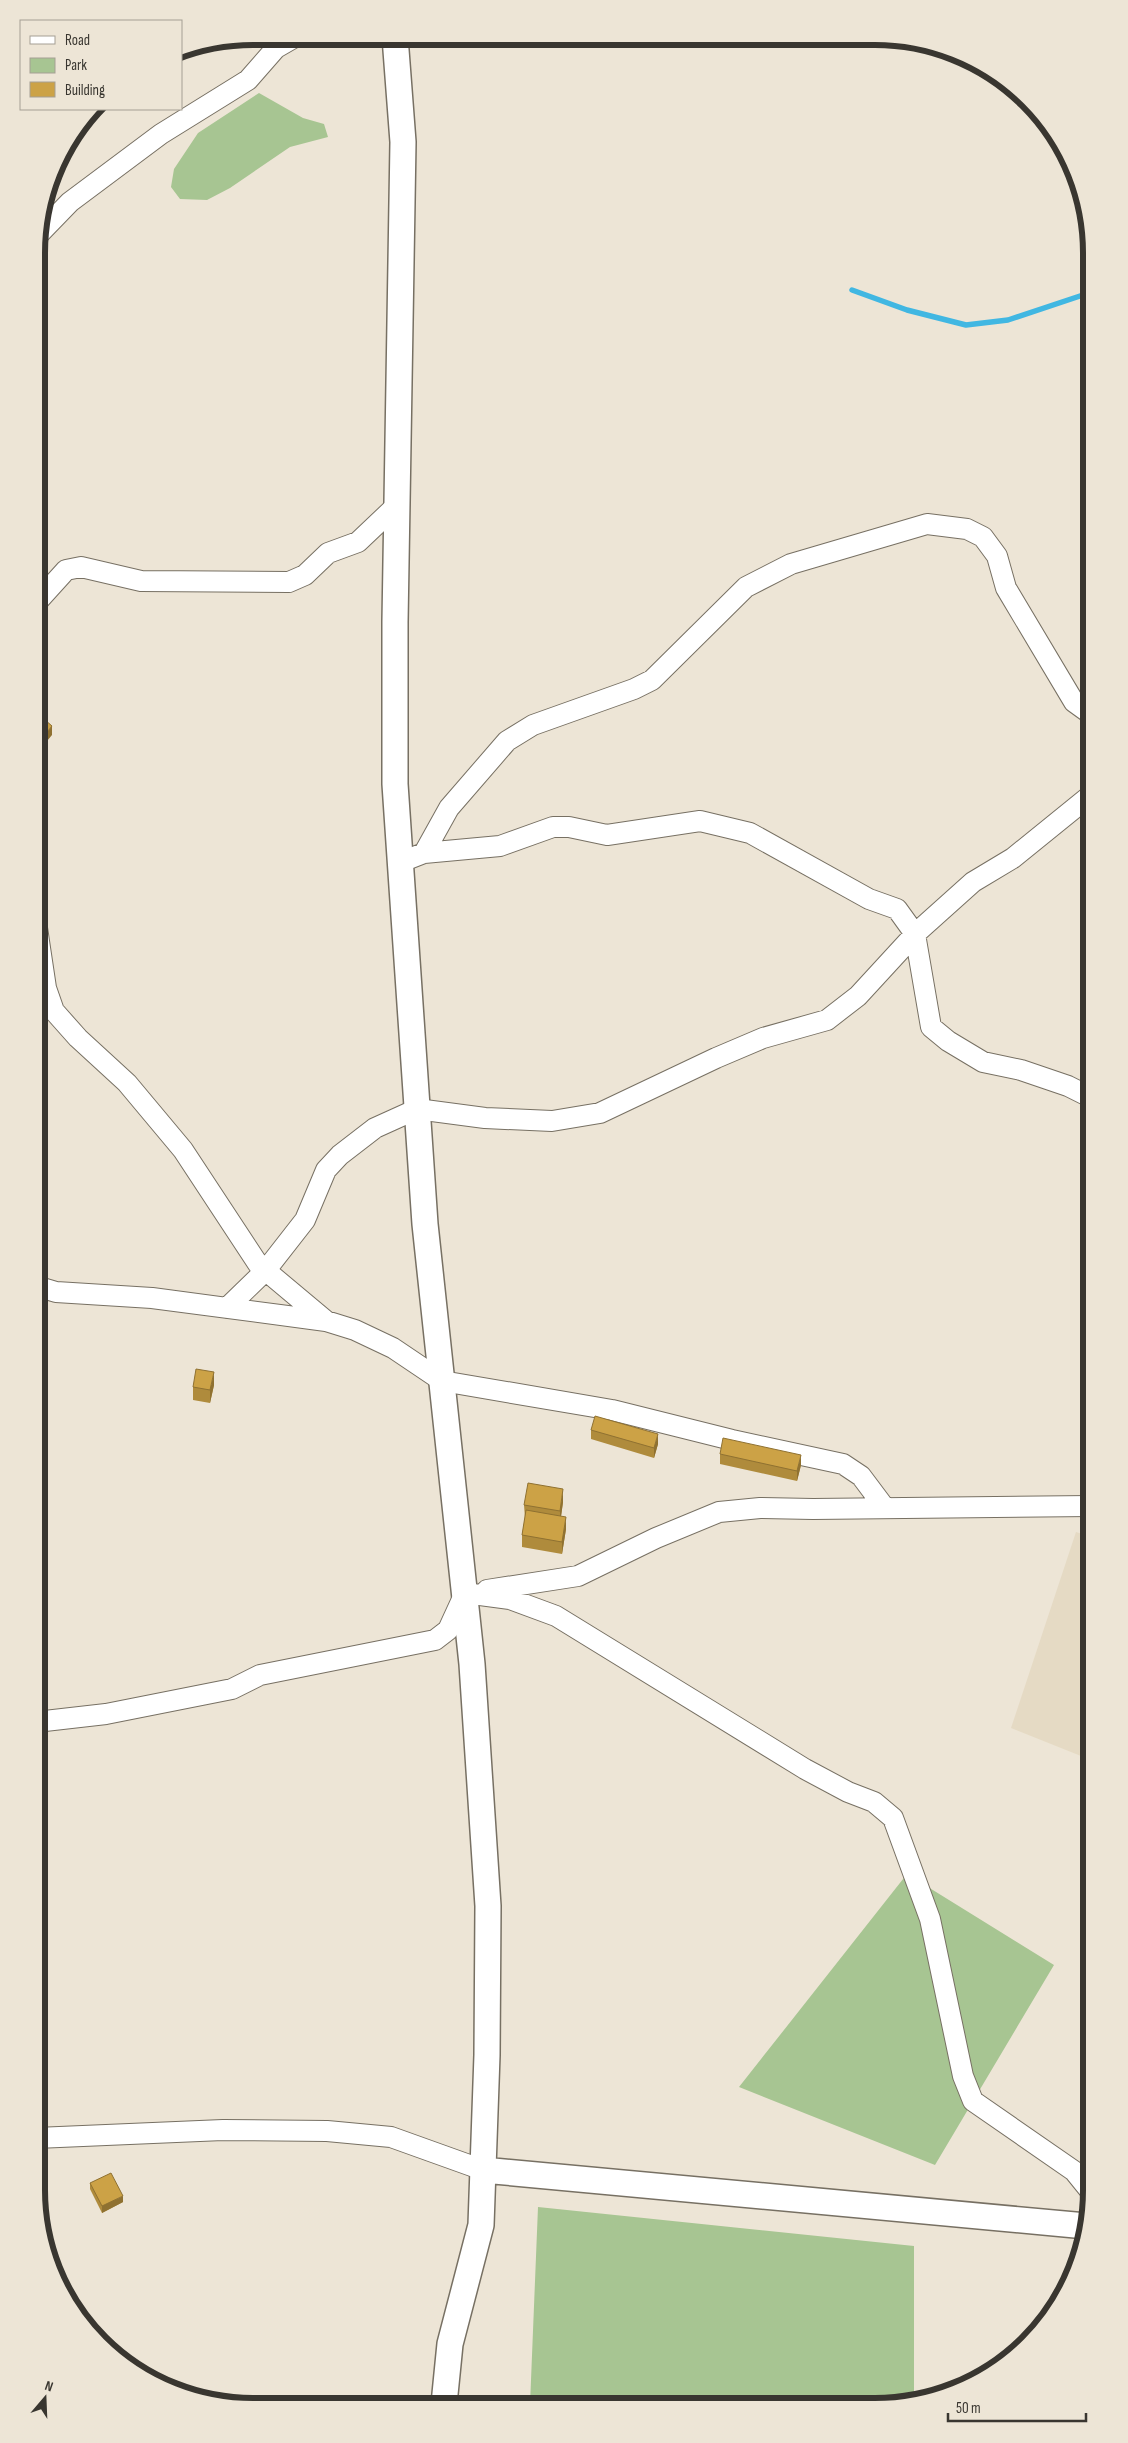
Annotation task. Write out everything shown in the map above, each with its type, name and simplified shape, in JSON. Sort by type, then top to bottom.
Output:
[{"type":"street","points":[[47,226],[70,202],[161,134],[248,80],[281,45]]},
{"type":"street","points":[[396,45],[403,142],[395,784],[425,1224],[472,1664],[488,1906],[487,2055],[481,2225],[450,2344],[445,2398]]},
{"type":"street","points":[[45,593],[66,570],[81,567],[141,581],[289,582],[305,574],[328,553],[358,542],[397,505]]},
{"type":"street","points":[[424,853],[449,808],[507,741],[533,725],[634,690],[652,680],[746,587],[753,583],[791,564],[927,524],[967,529],[983,537],[997,556],[1006,588],[1074,702],[1083,708]]},
{"type":"street","points":[[227,1308],[266,1270],[306,1220],[326,1170],[340,1155],[375,1128],[417,1109],[485,1118],[552,1121],[600,1113],[763,1038],[827,1020],[858,996],[916,934],[973,882],[1013,858],[1083,801]]},
{"type":"street","points":[[401,862],[424,853],[500,846],[553,827],[569,827],[607,835],[700,821],[750,833],[869,899],[897,909],[916,934],[930,1027],[948,1041],[983,1062],[1021,1070],[1068,1086],[1083,1094]]},
{"type":"street","points":[[45,981],[54,1011],[78,1038],[127,1083],[183,1150],[258,1264],[326,1321]]},
{"type":"street","points":[[45,1289],[56,1292],[152,1298],[326,1321],[355,1330],[393,1348],[442,1381],[612,1410],[732,1440],[843,1464],[861,1476],[885,1508]]},
{"type":"street","points":[[465,1593],[578,1576],[656,1538],[719,1512],[760,1508],[1083,1506]]},
{"type":"street","points":[[45,1721],[106,1714],[232,1689],[260,1675],[303,1664],[434,1640],[448,1630],[465,1593]]},
{"type":"street","points":[[465,1593],[510,1599],[556,1616],[806,1769],[848,1792],[874,1802],[893,1818],[930,1919],[963,2076],[973,2101],[1074,2171],[1083,2182]]},
{"type":"street","points":[[45,2138],[223,2130],[327,2131],[391,2137],[483,2170],[1080,2225]]},
{"type":"shaded area","points":[[1076,1532],[1083,1534],[1083,1757],[1011,1728]]},
{"type":"green space","points":[[259,93],[303,118],[324,124],[328,137],[290,147],[230,188],[207,200],[180,199],[171,187],[174,169],[198,133]]},
{"type":"green space","points":[[907,1874],[1054,1965],[935,2165],[739,2087]]},
{"type":"green space","points":[[538,2207],[914,2246],[914,2394],[889,2398],[530,2398]]},
{"type":"building","points":[[45,720],[52,726],[45,734]]},
{"type":"building","points":[[196,1369],[214,1372],[210,1390],[193,1387]]},
{"type":"building","points":[[595,1416],[658,1434],[654,1448],[591,1430]]},
{"type":"building","points":[[723,1438],[801,1455],[797,1471],[720,1454]]},
{"type":"building","points":[[528,1483],[563,1489],[560,1511],[524,1505]]},
{"type":"building","points":[[526,1510],[566,1517],[562,1542],[522,1535]]},
{"type":"building","points":[[111,2173],[123,2196],[102,2206],[90,2183]]},
{"type":"waterway","points":[[852,290],[907,310],[966,325],[1008,320],[1083,295]]}]
